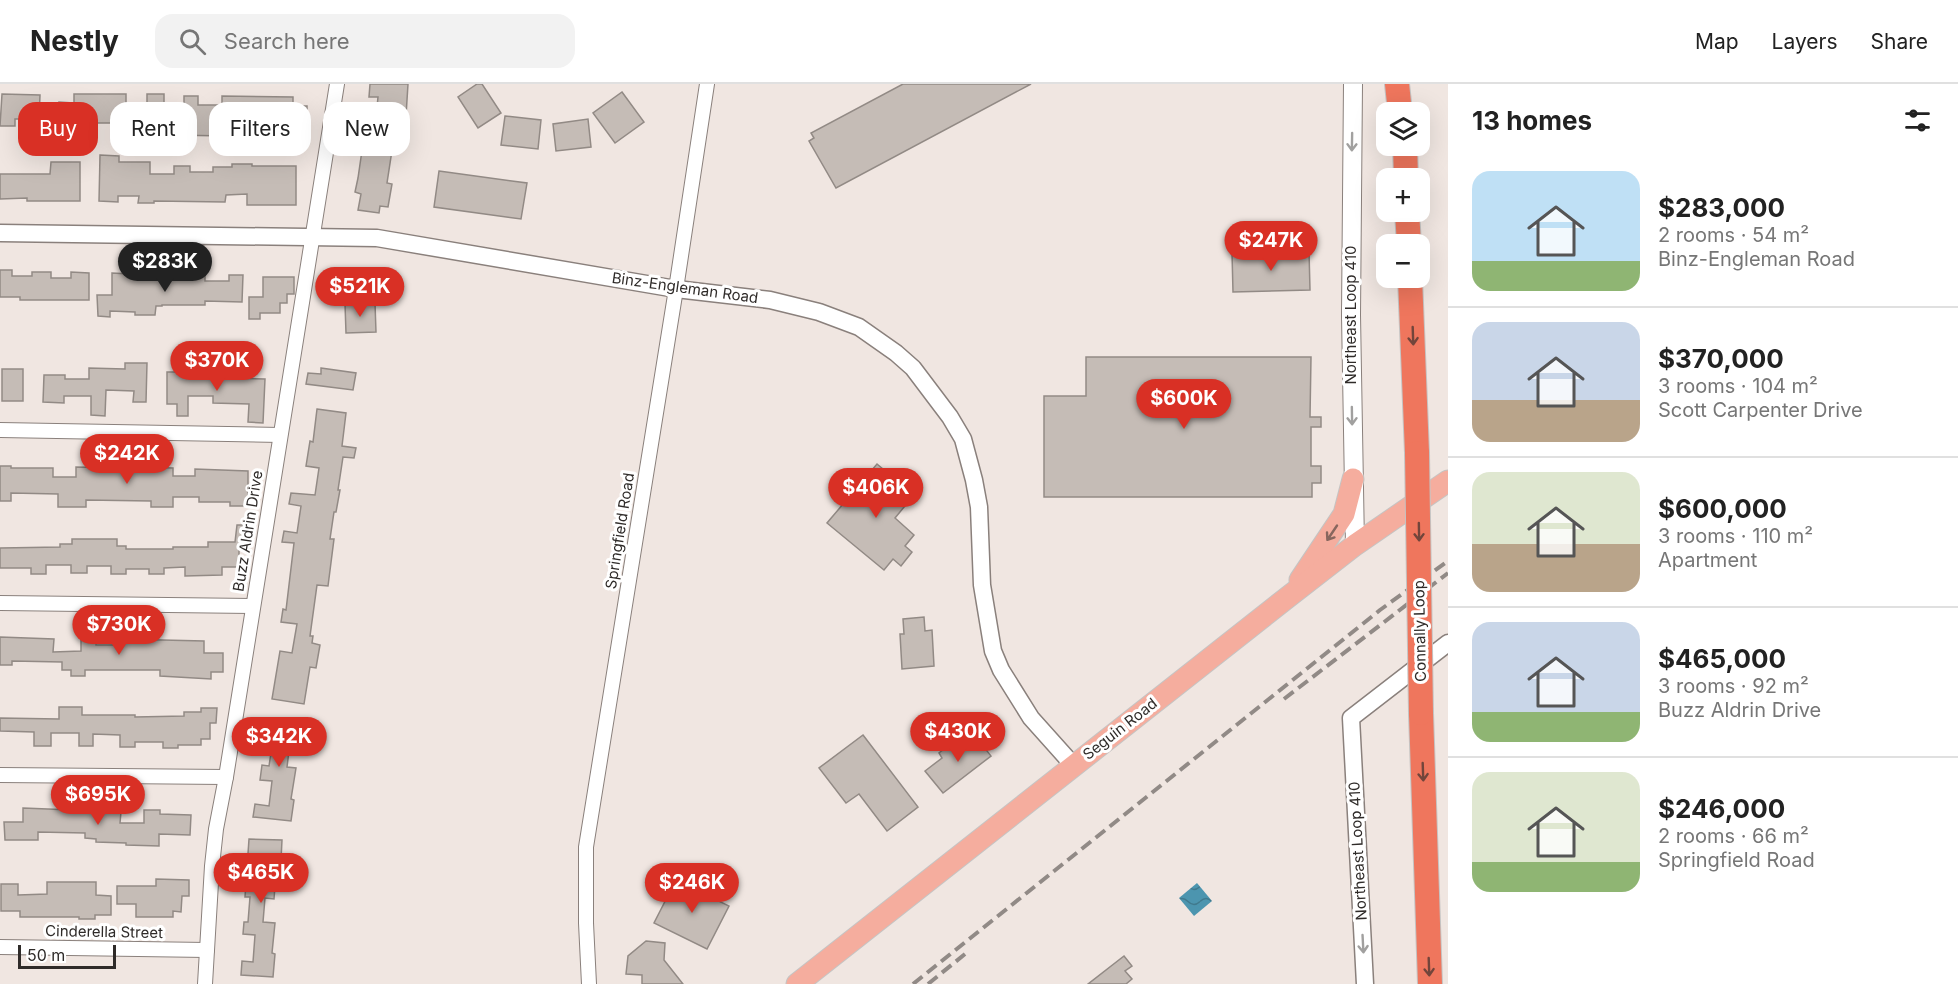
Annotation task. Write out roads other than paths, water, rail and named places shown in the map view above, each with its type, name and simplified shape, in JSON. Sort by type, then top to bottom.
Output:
[{"type":"highway","points":[[1396,84],[1399,102]]},
{"type":"highway","points":[[1404,84],[1405,102]]},
{"type":"highway","name":"Connally Loop","points":[[1410,288],[1418,453],[1421,713],[1430,984]]},
{"type":"main road","name":"Northeast Loop 410","points":[[1353,84],[1351,315],[1355,545]]},
{"type":"main road","points":[[1288,597],[1344,514],[1353,479]]},
{"type":"main road","name":"Seguin Road","points":[[797,984],[1355,545],[1448,481]]},
{"type":"street","name":"Buzz Aldrin Drive","points":[[205,984],[216,829],[336,84]]},
{"type":"street","name":"Springfield Road","points":[[589,984],[586,847],[707,84]]},
{"type":"street","name":"Binz-Engleman Road","points":[[0,233],[377,238],[676,289],[792,304],[859,327],[896,353],[920,377],[950,417],[963,439],[979,507],[982,585],[993,651],[1001,670],[1031,718],[1074,766]]},
{"type":"street","points":[[0,430],[280,435]]},
{"type":"street","points":[[0,603],[252,606]]},
{"type":"street","name":"Northeast Loop 410","points":[[1365,984],[1352,718],[1448,643]]},
{"type":"street","points":[[0,775],[225,777]]},
{"type":"street","name":"Cinderella Street","points":[[0,947],[207,951]]},
{"type":"water","points":[[1197,883],[1212,901],[1194,916],[1179,898]]},
{"type":"railway","points":[[913,984],[1380,610],[1448,561]]},
{"type":"railway","points":[[1284,699],[1448,573]]},
{"type":"railway","points":[[928,984],[965,954]]}]
